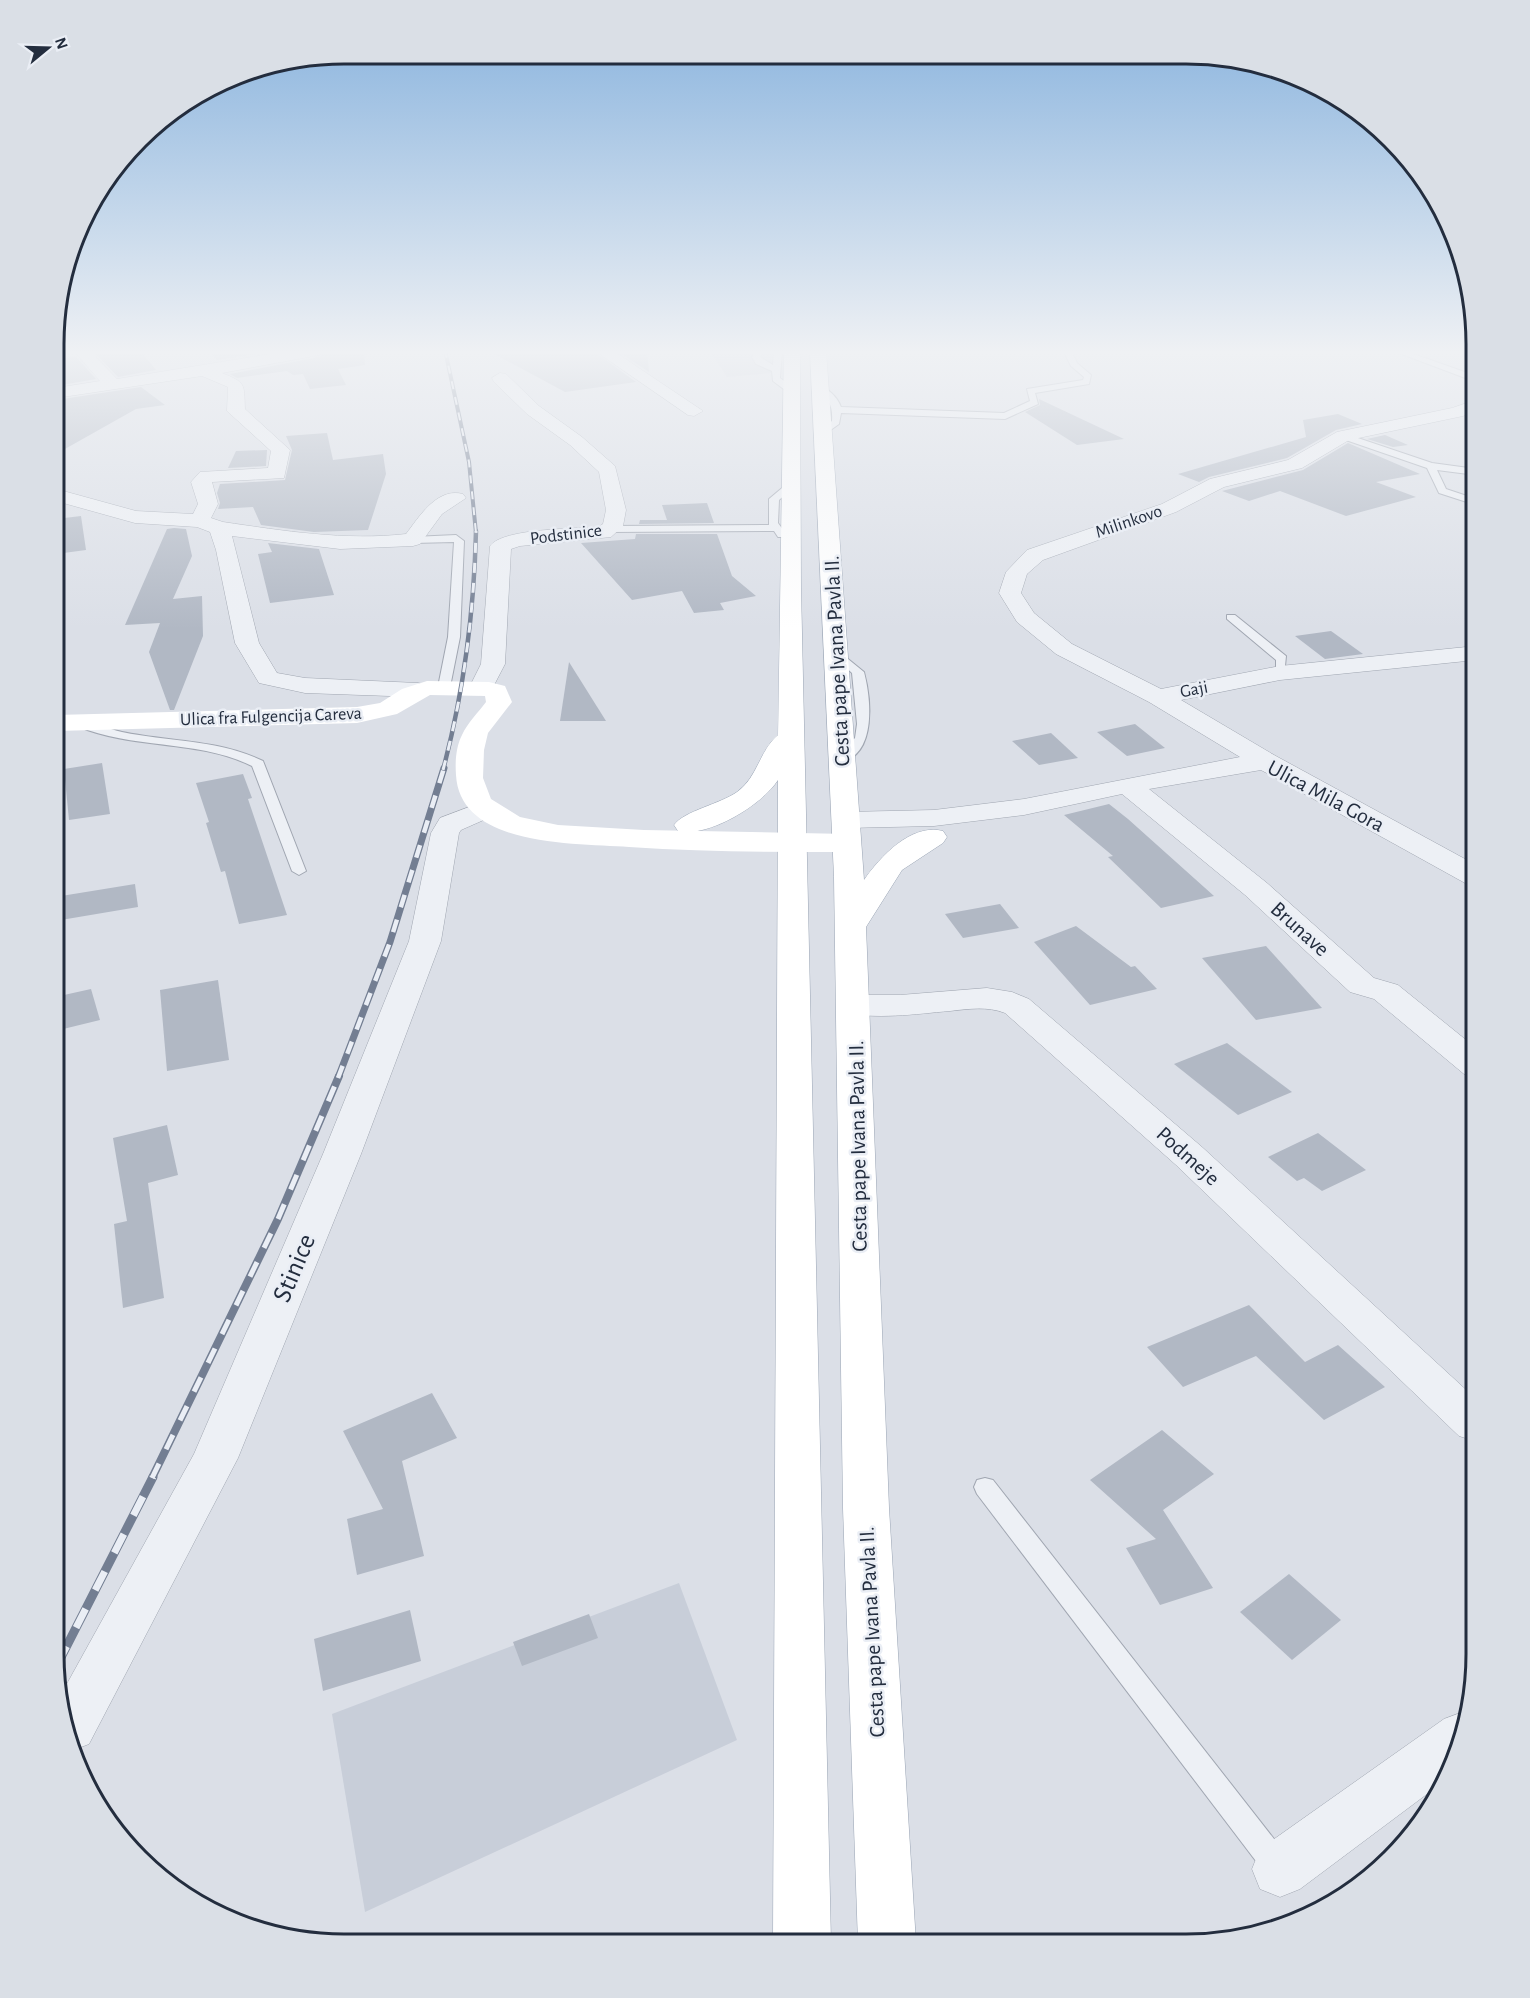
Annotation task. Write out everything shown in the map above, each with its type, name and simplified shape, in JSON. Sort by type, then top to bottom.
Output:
[{"type":"main road","name":"Cesta pape Ivana Pavla II.","points":[[791,443],[791,738],[802,1934]]},
{"type":"main road","name":"Cesta pape Ivana Pavla II.","points":[[823,443],[847,832],[854,1005],[866,1508],[888,1934]]},
{"type":"main road","name":"Ulica fra Fulgencija Careva","points":[[64,723],[357,715],[388,710],[418,690],[444,687],[481,688]]},
{"type":"main road","points":[[481,688],[496,692],[499,697],[496,708],[478,728],[471,747],[469,769],[473,793],[485,809],[523,828],[584,835],[678,841],[792,832]]},
{"type":"main road","points":[[688,825],[725,810],[753,793],[768,772],[778,748],[791,738]]},
{"type":"main road","points":[[584,835],[688,825],[792,832],[847,832]]},
{"type":"main road","points":[[851,926],[879,877],[894,860],[911,847],[933,837]]},
{"type":"street","points":[[274,443],[282,450],[277,474],[207,476],[201,482],[208,504],[210,524],[227,550],[247,643],[268,678],[308,686],[378,686],[418,690]]},
{"type":"street","name":"Podstinice","points":[[481,688],[493,664],[501,546],[517,540],[610,530],[616,510],[608,470],[578,443]]},
{"type":"street","name":"Milinkovo","points":[[1158,697],[1064,649],[1025,617],[1010,593],[1017,572],[1035,555],[1169,508],[1217,483],[1295,464],[1331,443]]},
{"type":"street","points":[[64,497],[135,517],[210,524],[283,537],[384,543],[413,540],[435,510],[456,498]]},
{"type":"street","name":"Gaji","points":[[1158,697],[1280,673],[1466,654]]},
{"type":"street","name":"Gaji","points":[[1158,697],[1265,761]]},
{"type":"street","name":"Ulica Mila Gora","points":[[847,832],[1024,807],[1127,785],[1265,761],[1466,872]]},
{"type":"street","name":"Brunave","points":[[1127,785],[1256,889],[1362,985],[1386,992],[1466,1058]]},
{"type":"street","name":"Ulica Mila Gora","points":[[847,832],[889,842],[933,837],[1024,807]]},
{"type":"street","name":"Stinice","points":[[73,1723],[215,1458],[243,1393],[342,1154],[425,941],[445,833],[450,824],[485,809]]},
{"type":"street","name":"Podmeje","points":[[854,1005],[900,1005],[987,998],[1000,999],[1017,1006],[1189,1156],[1466,1416]]},
{"type":"street","points":[[1280,1869],[1450,1745]]},
{"type":"lane","points":[[1364,443],[1431,466],[1466,470]]},
{"type":"lane","points":[[1431,466],[1442,491],[1466,498]]},
{"type":"lane","points":[[775,528],[774,499],[791,485]]},
{"type":"lane","points":[[610,530],[775,528],[790,542]]},
{"type":"lane","points":[[413,540],[447,538],[459,542],[454,637],[444,687]]},
{"type":"lane","points":[[1231,617],[1282,659],[1280,673]]},
{"type":"lane","points":[[82,723],[91,728],[227,751],[245,756],[258,764],[299,871]]},
{"type":"lane","points":[[985,1487],[1280,1869]]},
{"type":"shaded area","points":[[679,1583],[737,1740],[365,1912],[332,1714]]},
{"type":"building","points":[[64,443],[75,443],[64,450]]},
{"type":"building","points":[[289,443],[329,443],[333,460],[383,454],[386,474],[368,530],[314,532],[261,525],[253,507],[218,509],[220,503],[217,493],[220,484],[285,480],[292,450]]},
{"type":"building","points":[[1284,443],[1313,443],[1287,458],[1209,477],[1199,482],[1178,474]]},
{"type":"building","points":[[1349,443],[1420,474],[1376,482],[1416,497],[1346,516],[1280,491],[1249,501],[1222,491],[1303,470]]},
{"type":"building","points":[[1381,443],[1408,445],[1393,447]]},
{"type":"building","points":[[267,450],[266,466],[228,468],[236,451]]},
{"type":"building","points":[[707,503],[714,523],[639,524],[640,520],[667,520],[662,505]]},
{"type":"building","points":[[81,516],[86,550],[64,553],[64,518]]},
{"type":"building","points":[[167,529],[186,529],[192,556],[173,599],[202,596],[203,636],[174,710],[170,710],[149,652],[160,623],[125,625]]},
{"type":"building","points":[[636,534],[717,534],[732,576],[756,596],[720,603],[724,610],[694,613],[682,591],[632,600],[581,543],[635,539]]},
{"type":"building","points":[[268,543],[319,549],[334,595],[270,603],[258,554],[272,552]]},
{"type":"building","points":[[1331,631],[1363,654],[1325,659],[1295,636]]},
{"type":"building","points":[[569,662],[606,721],[560,721]]},
{"type":"building","points":[[1135,724],[1165,748],[1127,756],[1097,732]]},
{"type":"building","points":[[1051,733],[1078,758],[1039,765],[1012,741]]},
{"type":"building","points":[[102,763],[110,814],[69,820],[64,769]]},
{"type":"building","points":[[243,774],[252,798],[248,799],[287,915],[239,924],[225,871],[221,872],[206,823],[209,822],[196,783]]},
{"type":"building","points":[[1109,804],[1214,896],[1161,908],[1108,857],[1113,856],[1064,815]]},
{"type":"building","points":[[135,884],[138,907],[64,919],[64,896]]},
{"type":"building","points":[[1000,904],[1019,928],[963,938],[945,914]]},
{"type":"building","points":[[1076,926],[1131,967],[1135,966],[1157,989],[1090,1005],[1034,942]]},
{"type":"building","points":[[1266,946],[1322,1008],[1256,1020],[1202,958]]},
{"type":"building","points":[[218,980],[229,1060],[167,1071],[160,990]]},
{"type":"building","points":[[91,989],[100,1020],[64,1029],[64,995]]},
{"type":"building","points":[[1227,1043],[1292,1092],[1238,1115],[1174,1064]]},
{"type":"building","points":[[167,1125],[178,1175],[148,1183],[164,1298],[123,1308],[114,1224],[127,1221],[113,1138]]},
{"type":"building","points":[[1318,1133],[1366,1170],[1322,1191],[1304,1178],[1297,1181],[1268,1157]]},
{"type":"building","points":[[1249,1305],[1305,1362],[1338,1345],[1385,1387],[1324,1420],[1256,1356],[1183,1387],[1147,1347]]},
{"type":"building","points":[[432,1393],[457,1438],[402,1461],[424,1556],[357,1575],[347,1519],[383,1509],[343,1431]]},
{"type":"building","points":[[1162,1430],[1214,1474],[1163,1510],[1213,1588],[1160,1605],[1126,1548],[1156,1539],[1090,1480]]},
{"type":"building","points":[[1289,1574],[1341,1620],[1292,1660],[1240,1612]]},
{"type":"building","points":[[410,1610],[421,1661],[323,1691],[314,1639]]},
{"type":"building","points":[[589,1614],[598,1638],[522,1666],[513,1642]]},
{"type":"railway","points":[[465,443],[476,532]]},
{"type":"railway","points":[[443,770],[457,711],[467,652],[476,532]]},
{"type":"railway","points":[[338,1078],[390,942],[444,768]]},
{"type":"railway","points":[[152,1478],[278,1219],[339,1076]]},
{"type":"railway","points":[[64,1651],[153,1477]]}]
